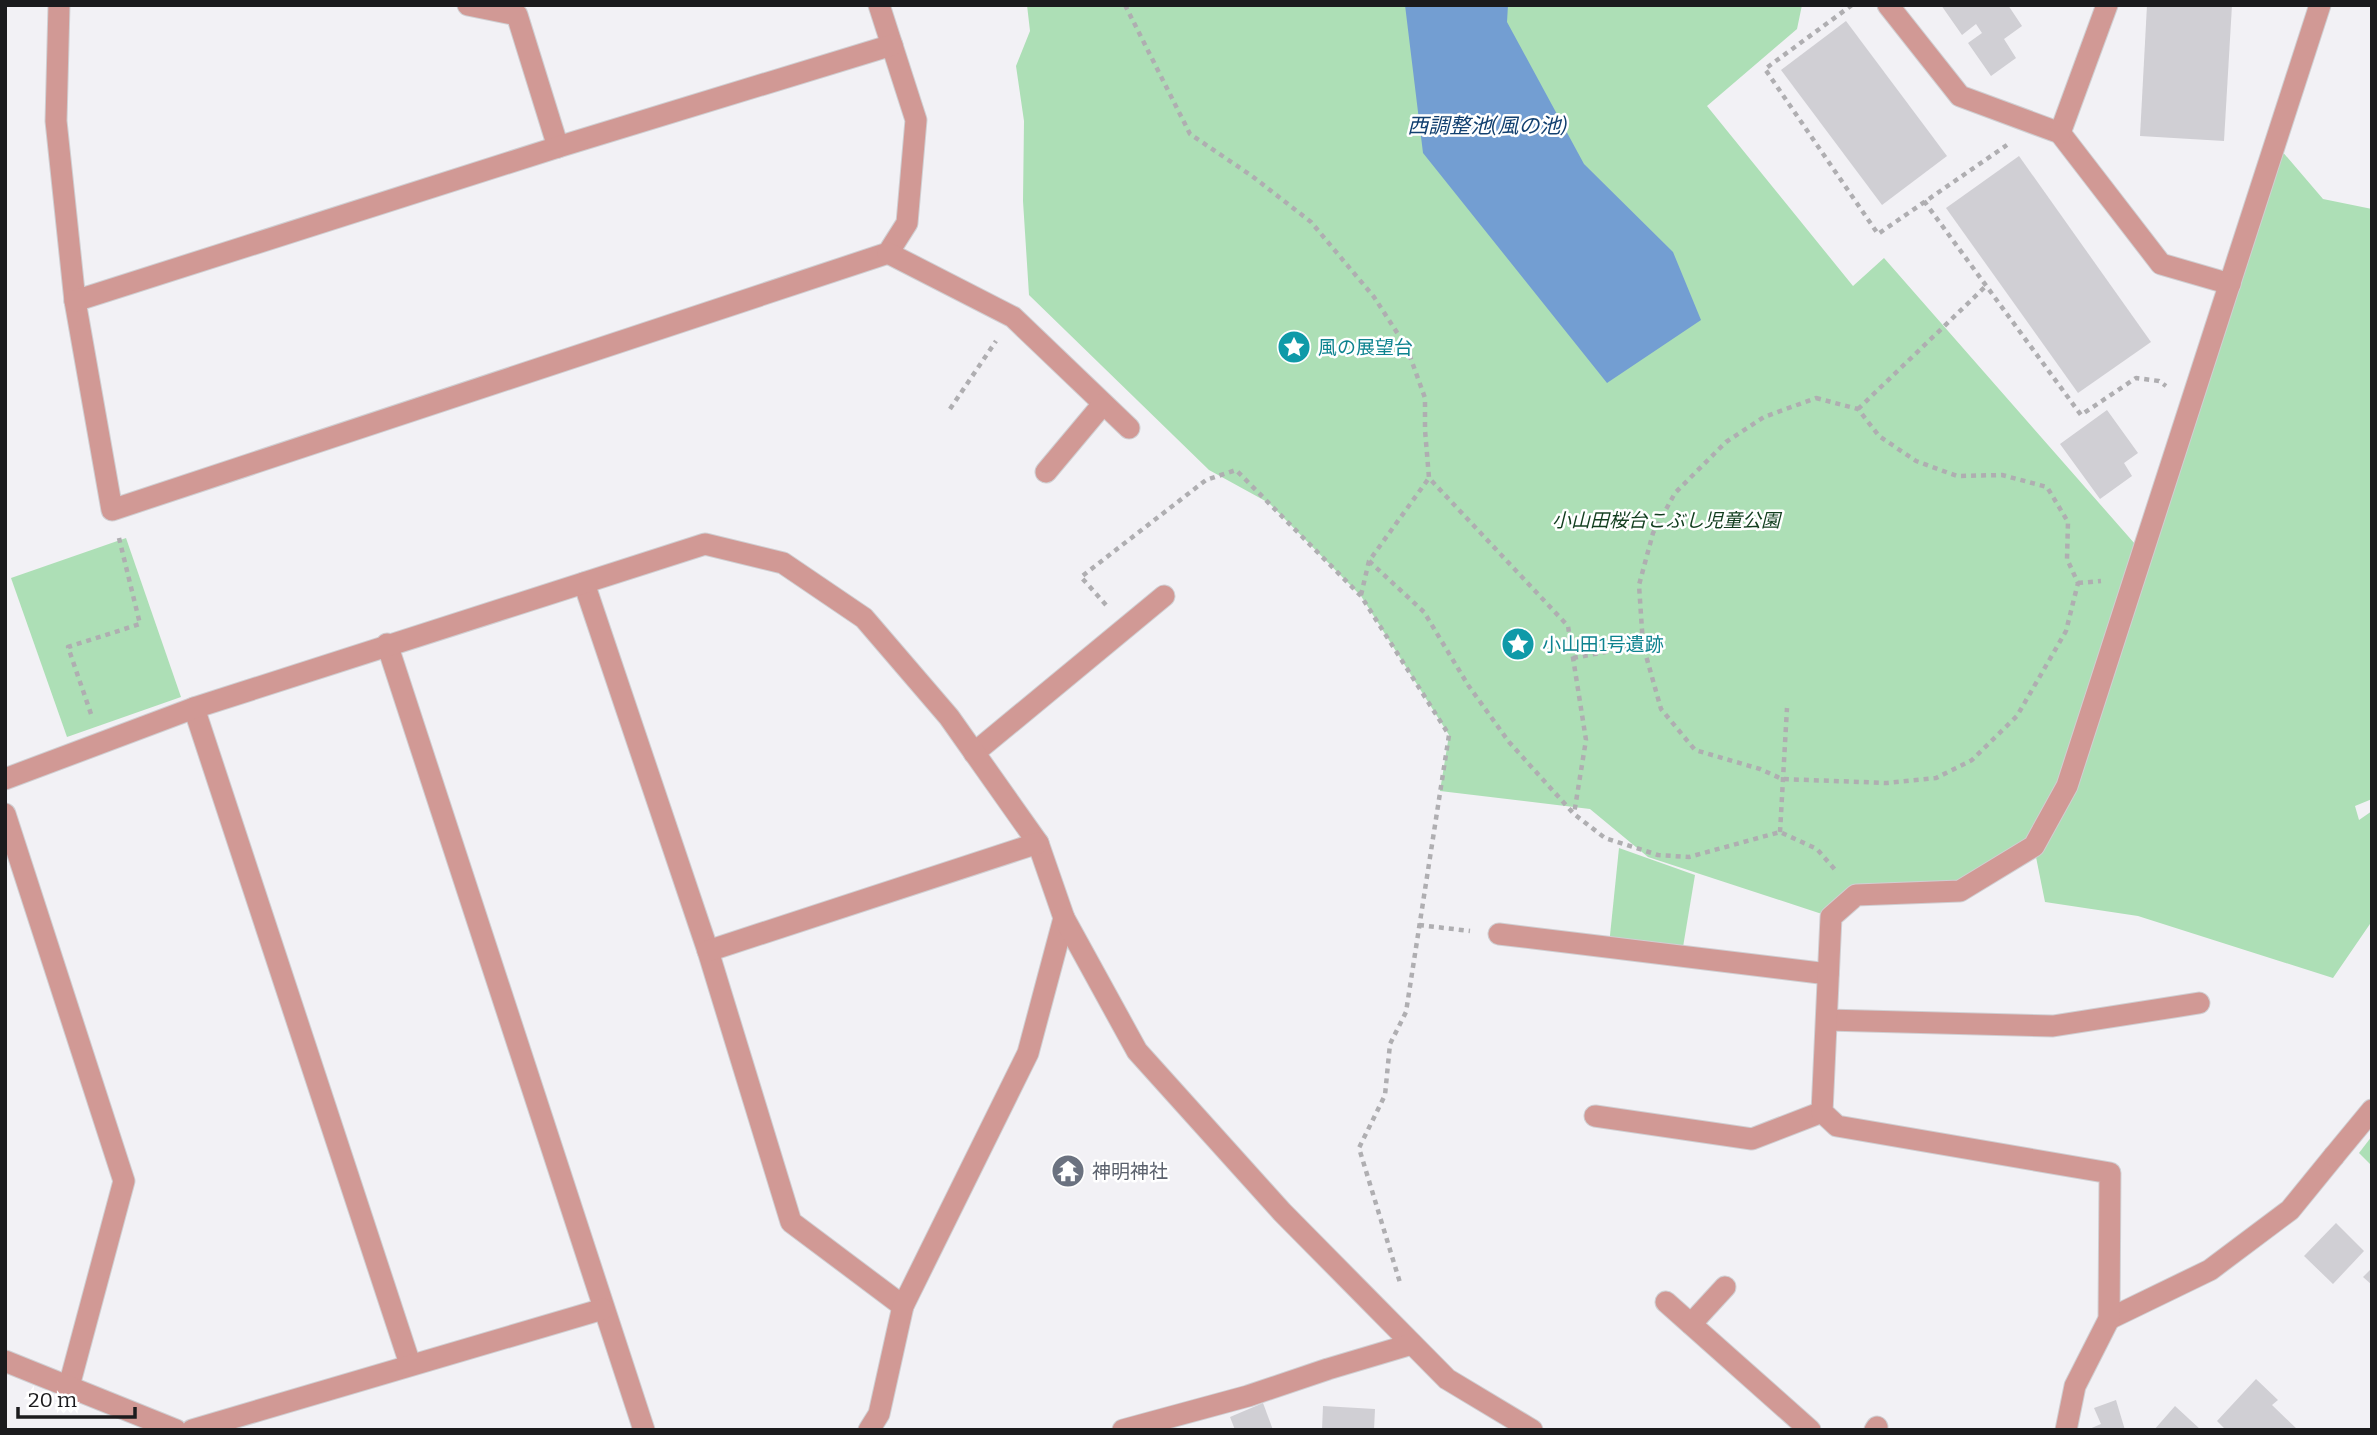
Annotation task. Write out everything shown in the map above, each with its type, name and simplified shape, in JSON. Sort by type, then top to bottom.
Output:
[{"type":"street","points":[[59,5],[55,121],[75,301],[112,510],[888,253],[907,223],[916,120],[879,5]]},
{"type":"street","points":[[468,5],[517,15],[558,147]]},
{"type":"street","points":[[1888,5],[1960,96],[2060,133],[2161,264],[2230,284]]},
{"type":"street","points":[[2060,133],[2106,5]]},
{"type":"street","points":[[1822,1112],[1831,917],[1856,895],[1960,891],[2034,846],[2067,786],[2320,5]]},
{"type":"street","points":[[75,301],[558,147],[892,45]]},
{"type":"street","points":[[888,253],[1013,317],[1129,428]]},
{"type":"street","points":[[1046,472],[1103,404]]},
{"type":"street","points":[[5,779],[194,708],[705,544],[783,563],[864,618],[949,717],[1038,843],[1064,918],[1138,1051],[1282,1212],[1447,1380],[1532,1430]]},
{"type":"street","points":[[583,583],[708,951],[791,1222],[903,1306]]},
{"type":"street","points":[[974,753],[1164,596]]},
{"type":"street","points":[[387,644],[643,1430]]},
{"type":"street","points":[[194,708],[410,1364]]},
{"type":"street","points":[[5,814],[124,1181],[69,1386]]},
{"type":"street","points":[[708,951],[1038,843]]},
{"type":"street","points":[[869,1430],[879,1414],[903,1306],[1028,1054],[1064,918]]},
{"type":"street","points":[[1499,934],[1828,974]]},
{"type":"street","points":[[1827,1020],[2053,1026],[2199,1003]]},
{"type":"street","points":[[2109,1319],[2210,1269],[2290,1210],[2372,1110]]},
{"type":"street","points":[[1595,1116],[1752,1139],[1822,1112]]},
{"type":"street","points":[[1822,1112],[1837,1126],[2110,1172],[2109,1319],[2075,1386],[2066,1430]]},
{"type":"street","points":[[1691,1324],[1725,1287]]},
{"type":"street","points":[[1666,1302],[1810,1430]]},
{"type":"street","points":[[192,1430],[603,1309]]},
{"type":"street","points":[[1123,1430],[1248,1396],[1412,1344]]},
{"type":"street","points":[[5,1362],[176,1430]]},
{"type":"path","points":[[1125,5],[1190,134],[1252,176],[1311,222],[1374,297],[1407,348],[1425,398],[1424,430],[1429,478],[1568,626],[1586,740],[1574,814]]},
{"type":"path","points":[[1852,5],[1765,69],[1878,234],[2037,125]]},
{"type":"path","points":[[1924,201],[2081,415],[2136,377],[2159,381],[2190,406]]},
{"type":"path","points":[[1858,409],[1986,286]]},
{"type":"path","points":[[950,409],[1013,317]]},
{"type":"path","points":[[1815,398],[1858,409],[1879,436],[1916,461],[1957,476],[2002,475],[2047,486],[2068,522],[2067,559],[2078,583],[2066,631],[2017,716],[1972,760],[1936,778],[1899,782],[1782,779],[1760,769],[1695,750],[1661,709],[1643,645],[1639,585],[1653,533],[1675,492],[1726,442],[1764,417],[1815,398]]},
{"type":"path","points":[[1125,627],[1082,577],[1206,480],[1236,470],[1361,596],[1449,735],[1406,1012],[1390,1044],[1385,1095],[1359,1148],[1401,1287]]},
{"type":"path","points":[[1361,596],[1369,561],[1429,478]]},
{"type":"path","points":[[101,743],[68,647],[141,624],[112,510]]},
{"type":"path","points":[[1369,561],[1424,612],[1468,685],[1509,743],[1574,814],[1605,838],[1658,855],[1689,857],[1780,832],[1817,849],[1856,895]]},
{"type":"path","points":[[1573,658],[1643,645]]},
{"type":"path","points":[[1780,832],[1787,708]]},
{"type":"path","points":[[1419,925],[1499,934]]},
{"type":"green space","name":"小山田桜台こぶし児童公園","points":[[1027,5],[1802,5],[1797,29],[1707,106],[1853,286],[1884,258],[2142,552],[2275,143],[2323,199],[2372,209],[2372,799],[2355,806],[2359,820],[2372,811],[2372,921],[2333,978],[2138,916],[2045,902],[2034,847],[1960,891],[1856,895],[1831,917],[1648,857],[1590,809],[1440,791],[1449,735],[1361,596],[1269,503],[1209,470],[1029,295],[1023,201],[1024,121],[1016,66],[1030,31]]},
{"type":"green space","points":[[126,538],[181,697],[67,737],[11,578]]},
{"type":"green space","points":[[1619,848],[1695,875],[1682,953],[1609,945]]},
{"type":"green space","points":[[2372,1136],[2372,1166],[2359,1153]]},
{"type":"water","name":"西調整池(風の池)","points":[[1405,5],[1508,5],[1507,22],[1584,164],[1673,252],[1701,320],[1607,383],[1423,153]]},
{"type":"building","points":[[1941,5],[2008,5],[2022,26],[2004,39],[2016,58],[1991,76],[1968,43],[1982,33],[1976,24],[1962,35]]},
{"type":"building","points":[[2147,5],[2232,5],[2224,141],[2140,136]]},
{"type":"building","points":[[1846,21],[1947,156],[1882,205],[1781,70]]},
{"type":"building","points":[[2019,156],[2151,342],[2078,393],[1946,208]]},
{"type":"building","points":[[2107,410],[2138,453],[2124,463],[2132,476],[2100,499],[2060,444]]},
{"type":"building","points":[[2336,1223],[2364,1251],[2333,1284],[2304,1256]]},
{"type":"building","points":[[2372,1268],[2372,1285],[2363,1277]]},
{"type":"building","points":[[2256,1379],[2278,1400],[2272,1405],[2298,1430],[2226,1430],[2217,1421]]},
{"type":"building","points":[[2116,1400],[2125,1430],[2087,1430],[2101,1424],[2094,1408]]},
{"type":"building","points":[[1263,1403],[1273,1430],[1235,1430],[1230,1417]]},
{"type":"building","points":[[1323,1406],[1375,1409],[1374,1430],[1322,1430]]},
{"type":"building","points":[[2175,1406],[2201,1430],[2154,1430]]},
{"type":"place","name":"風の展望台","points":[[1294,347]]},
{"type":"place","name":"小山田1号遺跡","points":[[1518,644]]},
{"type":"place","name":"神明神社","points":[[1068,1171]]}]
